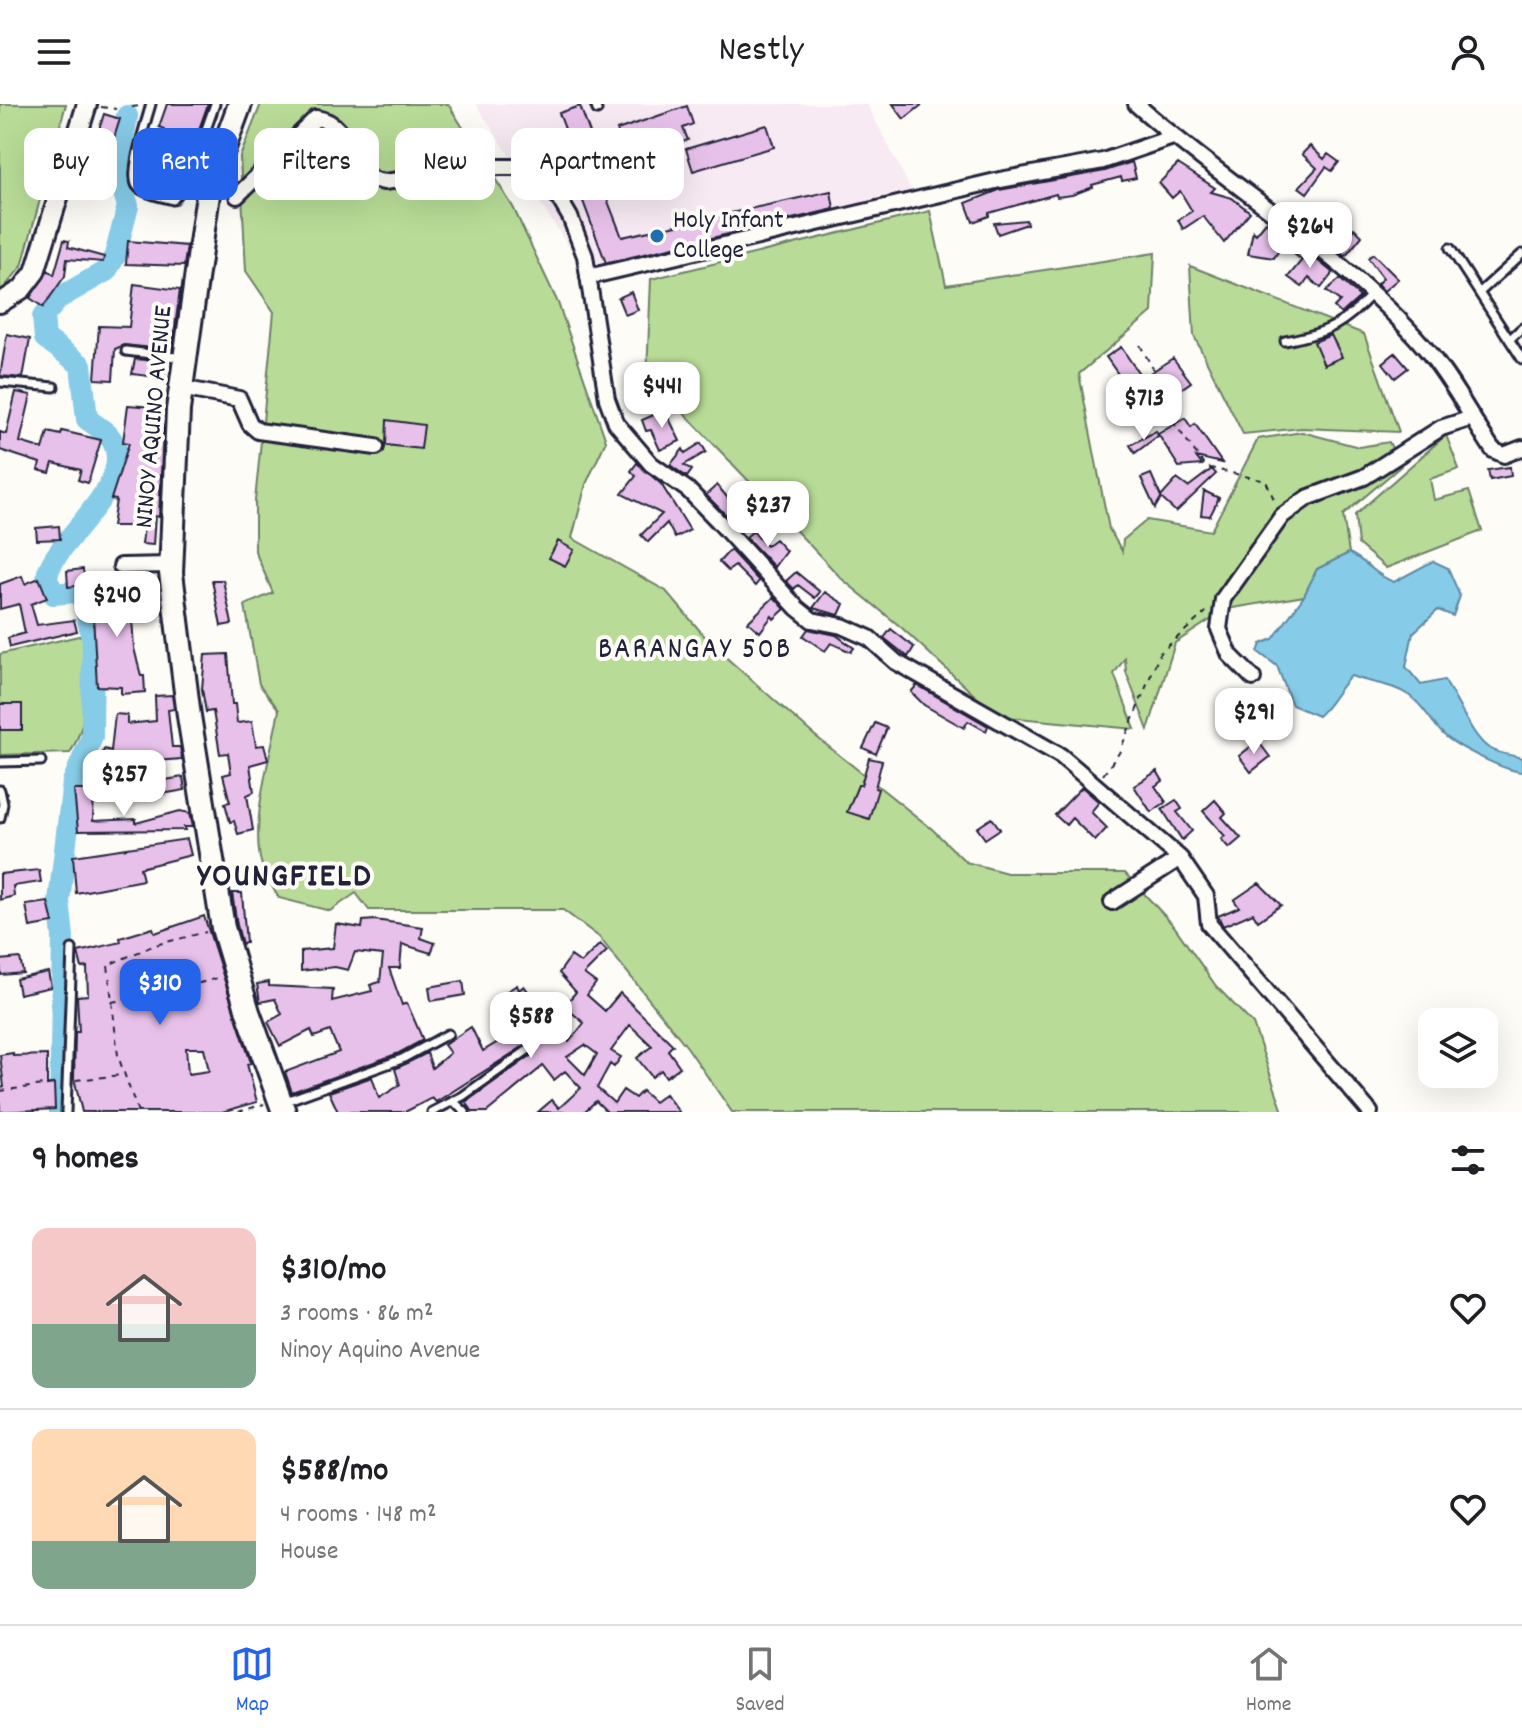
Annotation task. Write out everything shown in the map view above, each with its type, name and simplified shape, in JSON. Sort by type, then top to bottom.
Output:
[{"type":"main road","name":"NINOY AQUINO AVENUE","points":[[223,128],[240,104]]},
{"type":"main road","name":"NINOY AQUINO AVENUE","points":[[197,200],[181,388],[171,565],[189,716],[223,928],[235,974],[282,1104]]},
{"type":"street","points":[[0,303],[22,289],[35,272],[87,104]]},
{"type":"street","points":[[1136,104],[1173,137],[1351,273],[1426,349],[1493,450],[1504,455],[1522,448]]},
{"type":"street","points":[[238,195],[316,118],[324,119],[347,139],[360,171],[370,180],[384,182],[499,167],[527,167],[550,183],[570,217],[588,277],[607,399],[616,423],[651,464],[688,490],[797,608],[812,620],[842,626],[869,638],[896,662],[1061,756],[1180,858],[1206,896],[1209,924],[1370,1112]]},
{"type":"street","points":[[588,277],[1000,180],[1103,161],[1173,137]]},
{"type":"street","points":[[181,388],[239,399],[250,424],[258,431],[376,447]]},
{"type":"street","points":[[1253,678],[1230,655],[1219,629],[1223,599],[1282,516],[1307,498],[1364,477],[1441,428],[1472,418]]},
{"type":"street","points":[[121,566],[171,565]]},
{"type":"street","points":[[1112,902],[1180,858]]},
{"type":"lane","points":[[145,128],[151,104]]},
{"type":"lane","points":[[214,128],[215,104]]},
{"type":"lane","points":[[1450,248],[1522,359]]},
{"type":"lane","points":[[1480,292],[1522,254]]},
{"type":"lane","points":[[1285,341],[1334,328],[1351,317],[1372,294]]},
{"type":"lane","points":[[1510,339],[1522,328]]},
{"type":"lane","points":[[126,351],[184,358]]},
{"type":"lane","points":[[0,382],[54,387]]},
{"type":"lane","points":[[0,762],[41,761]]},
{"type":"lane","points":[[0,790],[3,804],[0,818]]},
{"type":"lane","points":[[66,1112],[72,949]]},
{"type":"lane","points":[[282,1104],[402,1059],[441,1041],[448,1034]]},
{"type":"lane","points":[[432,1112],[532,1047]]},
{"type":"lane","points":[[453,1101],[465,1112]]},
{"type":"path","points":[[1140,345],[1169,398],[1171,419],[1206,467],[1266,481],[1282,516]]},
{"type":"path","points":[[1096,785],[1119,753],[1160,653],[1223,599]]},
{"type":"path","points":[[138,1112],[124,1075],[108,965],[155,945],[223,928]]},
{"type":"path","points":[[112,1002],[147,994],[184,996],[185,987],[235,974]]},
{"type":"path","points":[[66,1081],[124,1075]]},
{"type":"path","points":[[0,1091],[52,1083]]},
{"type":"path","points":[[238,1112],[282,1104]]},
{"type":"shaded area","name":"Holy Infant College","points":[[476,104],[867,104],[912,192],[591,281],[538,200],[684,200],[684,128],[511,128],[511,158],[495,133],[495,128],[492,128]]},
{"type":"green space","points":[[0,104],[66,104],[59,128],[24,128],[24,200],[40,200],[22,266],[0,293]]},
{"type":"green space","points":[[261,104],[448,104],[463,128],[395,128],[395,200],[495,200],[495,178],[513,207],[558,303],[606,441],[586,484],[572,538],[666,591],[713,646],[814,735],[932,829],[966,862],[1007,873],[1125,873],[1174,926],[1216,986],[1253,1024],[1283,1112],[732,1112],[687,1047],[599,937],[563,910],[369,910],[356,893],[330,911],[279,898],[262,864],[258,835],[261,799],[279,710],[259,684],[245,605],[273,593],[255,551],[255,501],[274,312],[246,271],[240,157]]},
{"type":"green space","points":[[930,211],[946,285],[1155,253],[1152,312],[1079,374],[1109,529],[1122,551],[1123,540],[1147,520],[1211,531],[1258,439],[1302,432],[1359,447],[1389,442],[1401,466],[1343,515],[1349,553],[1317,569],[1304,596],[1227,609],[1175,643],[1148,730],[1126,672],[1125,658],[1114,674],[1135,729],[997,716],[902,628],[842,579],[647,374],[651,279]]},
{"type":"green space","points":[[1190,266],[1364,334],[1399,432],[1302,428],[1243,434],[1194,336]]},
{"type":"green space","points":[[1446,435],[1459,469],[1430,479],[1434,500],[1469,491],[1482,531],[1386,568],[1358,544],[1355,515]]},
{"type":"green space","points":[[83,635],[85,711],[70,753],[0,755],[0,654]]},
{"type":"water","points":[[1349,553],[1394,582],[1433,561],[1448,568],[1460,596],[1453,616],[1438,610],[1413,633],[1406,667],[1421,685],[1444,680],[1478,738],[1495,751],[1522,758],[1522,772],[1493,763],[1458,745],[1443,734],[1415,700],[1389,686],[1351,676],[1318,716],[1292,705],[1277,666],[1258,652],[1261,644],[1273,639],[1304,596],[1317,569]]},
{"type":"building","points":[[167,104],[208,104],[199,128],[159,127]]},
{"type":"building","points":[[893,104],[923,104],[904,119]]},
{"type":"building","points":[[580,106],[588,128],[565,128],[559,113]]},
{"type":"building","points":[[687,106],[693,124],[683,128],[623,128]]},
{"type":"building","points":[[104,114],[120,119],[117,128],[100,128]]},
{"type":"building","points":[[767,125],[774,147],[693,171],[686,149]]},
{"type":"building","points":[[1310,146],[1324,159],[1328,154],[1339,162],[1332,171],[1326,167],[1307,193],[1299,187],[1317,168],[1302,154]]},
{"type":"building","points":[[1132,162],[1136,178],[1122,181],[1121,177],[1092,185],[1072,195],[1057,197],[1056,194],[989,213],[989,216],[973,222],[966,203],[999,190],[1105,171]]},
{"type":"building","points":[[1178,164],[1215,188],[1211,192],[1232,198],[1250,212],[1224,243],[1203,216],[1183,229],[1178,220],[1192,211],[1180,191],[1172,198],[1159,183]]},
{"type":"building","points":[[831,191],[834,209],[606,263],[583,200],[607,200],[622,237]]},
{"type":"building","points":[[1026,220],[1027,224],[998,234],[994,223]]},
{"type":"building","points":[[1266,222],[1287,238],[1274,258],[1248,254],[1253,231],[1256,234]]},
{"type":"building","points":[[1354,228],[1362,236],[1345,257],[1340,252]]},
{"type":"building","points":[[64,240],[69,241],[68,247],[104,257],[103,262],[67,259],[65,276],[43,307],[30,298],[48,270],[54,275]]},
{"type":"building","points":[[128,241],[187,246],[184,266],[126,264]]},
{"type":"building","points":[[1300,246],[1333,273],[1321,288],[1309,278],[1302,287],[1288,277],[1302,260],[1294,254]]},
{"type":"building","points":[[1373,254],[1398,279],[1384,291],[1377,284],[1383,278],[1368,258]]},
{"type":"building","points":[[1340,279],[1360,297],[1341,314],[1334,307],[1340,301],[1326,291]]},
{"type":"building","points":[[134,284],[180,290],[172,350],[124,345],[115,349],[113,380],[95,379],[99,326],[129,327]]},
{"type":"building","points":[[631,292],[638,310],[625,315],[618,298]]},
{"type":"building","points":[[7,334],[30,339],[23,378],[0,376]]},
{"type":"building","points":[[1331,335],[1342,357],[1324,365],[1314,342]]},
{"type":"building","points":[[1121,347],[1140,375],[1147,375],[1173,358],[1191,382],[1178,391],[1176,388],[1145,413],[1122,386],[1125,384],[1106,357]]},
{"type":"building","points":[[1395,353],[1408,368],[1395,378],[1383,363]]},
{"type":"building","points":[[135,359],[167,362],[164,378],[132,374]]},
{"type":"building","points":[[16,392],[31,395],[20,442],[43,449],[48,432],[61,435],[62,431],[101,440],[88,483],[78,480],[81,470],[53,463],[50,473],[38,470],[40,463],[0,450],[0,432],[6,434]]},
{"type":"building","points":[[128,405],[153,407],[152,425],[162,425],[163,429],[159,517],[155,516],[153,545],[142,544],[144,526],[112,526],[116,500],[111,499],[129,443],[123,442]]},
{"type":"building","points":[[665,410],[680,441],[660,450],[651,430],[646,431],[642,420]]},
{"type":"building","points":[[1185,418],[1191,427],[1195,424],[1222,463],[1196,457],[1202,465],[1179,467],[1158,434]]},
{"type":"building","points":[[387,420],[424,425],[421,449],[386,445]]},
{"type":"building","points":[[1156,431],[1158,436],[1135,453],[1130,445]]},
{"type":"building","points":[[701,443],[706,452],[684,465],[692,470],[687,477],[670,465],[683,449],[685,453]]},
{"type":"building","points":[[637,463],[661,484],[690,530],[675,538],[667,523],[648,542],[641,535],[662,514],[622,494],[636,476],[631,471]]},
{"type":"building","points":[[1510,467],[1511,476],[1490,480],[1488,470]]},
{"type":"building","points":[[1212,469],[1216,474],[1176,512],[1161,498],[1155,508],[1141,478],[1151,474],[1161,497],[1177,479],[1188,487]]},
{"type":"building","points":[[717,485],[736,508],[726,515],[706,495]]},
{"type":"building","points":[[1204,491],[1219,498],[1210,516],[1201,515]]},
{"type":"building","points":[[59,526],[60,539],[37,540],[36,528]]},
{"type":"building","points":[[753,531],[766,546],[775,539],[786,551],[774,567],[746,537]]},
{"type":"building","points":[[558,541],[574,550],[565,566],[549,558]]},
{"type":"building","points":[[730,550],[759,581],[755,586],[735,566],[728,571],[719,562]]},
{"type":"building","points":[[83,569],[85,585],[68,587],[67,571]]},
{"type":"building","points":[[796,572],[820,592],[815,598],[798,585],[794,589],[786,581]]},
{"type":"building","points":[[22,576],[25,584],[39,578],[47,598],[31,604],[37,625],[74,620],[77,631],[10,647],[8,638],[25,633],[19,604],[0,609],[0,584]]},
{"type":"building","points":[[123,576],[126,594],[138,594],[141,616],[132,618],[134,648],[141,676],[144,676],[145,692],[121,694],[121,687],[97,686],[93,615],[103,614],[98,587],[111,585],[110,579]]},
{"type":"building","points":[[212,580],[223,580],[232,624],[221,626]]},
{"type":"building","points":[[825,592],[844,604],[839,615],[813,608]]},
{"type":"building","points":[[774,597],[785,609],[774,619],[772,616],[760,632],[748,622]]},
{"type":"building","points":[[808,629],[836,635],[854,648],[851,652],[831,643],[825,651],[803,636]]},
{"type":"building","points":[[891,629],[914,647],[908,657],[884,638]]},
{"type":"building","points":[[228,654],[232,704],[235,704],[237,723],[252,721],[256,746],[264,745],[268,760],[250,765],[254,792],[247,795],[253,830],[238,834],[234,821],[230,822],[225,803],[230,802],[223,775],[231,773],[228,753],[220,754],[213,711],[206,712],[202,689],[205,655]]},
{"type":"building","points":[[917,685],[988,726],[986,731],[968,721],[964,728],[924,705],[911,692]]},
{"type":"building","points":[[172,695],[174,709],[168,710],[172,747],[180,747],[182,759],[126,763],[124,781],[93,781],[94,767],[99,767],[104,749],[111,751],[115,714],[127,715],[127,724],[156,721],[155,696]]},
{"type":"building","points":[[0,704],[22,704],[22,730],[0,730]]},
{"type":"building","points":[[875,723],[887,728],[876,754],[863,748]]},
{"type":"building","points":[[1258,741],[1270,757],[1251,772],[1239,756]]},
{"type":"building","points":[[869,758],[882,761],[869,819],[847,812],[858,785],[861,785]]},
{"type":"building","points":[[1157,771],[1163,781],[1155,786],[1166,802],[1151,812],[1134,786]]},
{"type":"building","points":[[183,777],[185,790],[156,795],[154,782]]},
{"type":"building","points":[[1082,787],[1099,802],[1091,812],[1107,828],[1095,841],[1072,818],[1066,825],[1055,815]]},
{"type":"building","points":[[74,790],[94,790],[93,821],[136,819],[136,823],[180,811],[190,813],[193,827],[184,827],[185,830],[78,831]]},
{"type":"building","points":[[1176,800],[1182,809],[1177,812],[1192,831],[1182,840],[1162,809]]},
{"type":"building","points":[[1215,800],[1226,813],[1222,817],[1241,838],[1229,848],[1221,839],[1225,836],[1203,811]]},
{"type":"building","points":[[992,818],[1000,829],[985,839],[977,828]]},
{"type":"building","points":[[187,839],[191,855],[140,868],[143,880],[76,893],[73,856]]},
{"type":"building","points":[[39,870],[41,882],[13,886],[14,896],[0,900],[0,874]]},
{"type":"building","points":[[1259,883],[1281,905],[1258,921],[1253,913],[1223,926],[1218,916],[1239,907],[1234,900]]},
{"type":"building","points":[[232,893],[242,893],[246,943],[242,944],[237,925]]},
{"type":"building","points":[[48,902],[53,923],[30,927],[26,905]]},
{"type":"building","points":[[204,916],[251,1063],[247,1064],[257,1102],[222,1112],[82,1112],[74,1078],[75,1032],[79,1032],[77,996],[88,995],[87,967],[82,968],[78,952],[121,942],[120,938],[153,928],[155,933]],"holes":[[[186,1048],[204,1048],[209,1071],[188,1074]]]},
{"type":"building","points":[[363,921],[423,927],[421,938],[435,943],[431,953],[402,944],[400,968],[389,968],[402,1005],[407,1003],[423,1040],[399,1053],[292,1092],[285,1072],[339,1052],[330,1031],[314,1037],[311,1030],[280,1046],[268,1022],[282,1014],[275,999],[260,1002],[257,984],[269,982],[269,986],[333,989],[332,1001],[372,991],[370,985],[380,982],[383,955],[355,952],[348,970],[335,967],[301,971],[301,951],[333,948],[336,924],[362,928]]},
{"type":"building","points":[[600,944],[607,951],[584,974],[596,983],[587,995],[605,1011],[620,993],[673,1045],[668,1050],[680,1067],[666,1077],[661,1070],[652,1077],[637,1058],[652,1046],[630,1025],[611,1051],[621,1057],[614,1067],[610,1064],[597,1088],[614,1103],[623,1090],[635,1098],[642,1091],[654,1102],[665,1094],[679,1112],[607,1112],[596,1101],[584,1112],[538,1112],[552,1100],[559,1108],[581,1088],[565,1071],[554,1080],[543,1066],[487,1112],[473,1112],[466,1102],[536,1052],[538,1046],[532,1041],[436,1102],[432,1098],[405,1112],[338,1112],[329,1092],[372,1077],[379,1098],[400,1085],[395,1069],[427,1053],[432,1068],[450,1053],[444,1045],[471,1027],[483,1051],[516,1031],[519,1035],[546,1014],[569,1042],[584,1023],[564,1006],[576,992],[559,973],[571,956],[581,963]],"holes":[[[585,1045],[597,1054],[585,1075],[567,1057]]]},
{"type":"building","points":[[20,958],[23,973],[1,975],[0,960]]},
{"type":"building","points":[[48,972],[51,987],[19,994],[16,979]]},
{"type":"building","points":[[463,981],[465,995],[431,1001],[429,987]]},
{"type":"building","points":[[517,985],[519,990],[524,986],[534,999],[496,1013],[491,1001]]},
{"type":"building","points":[[13,1053],[13,1056],[47,1055],[47,1085],[54,1084],[55,1109],[0,1112],[0,1088],[4,1087],[0,1055]]},
{"type":"waterway","points":[[60,1112],[63,937],[59,901],[73,782],[92,737],[93,641],[83,598],[75,592],[54,594],[47,580],[55,558],[105,493],[117,460],[112,440],[87,419],[81,365],[45,338],[43,317],[59,298],[106,271],[115,256],[128,206],[117,170],[127,116]]},
{"type":"place","name":"Holy Infant College","points":[[657,236]]},
{"type":"district","name":"BARANGAY 50B","points":[[695,651]]},
{"type":"district","name":"YOUNGFIELD","points":[[285,878]]}]
